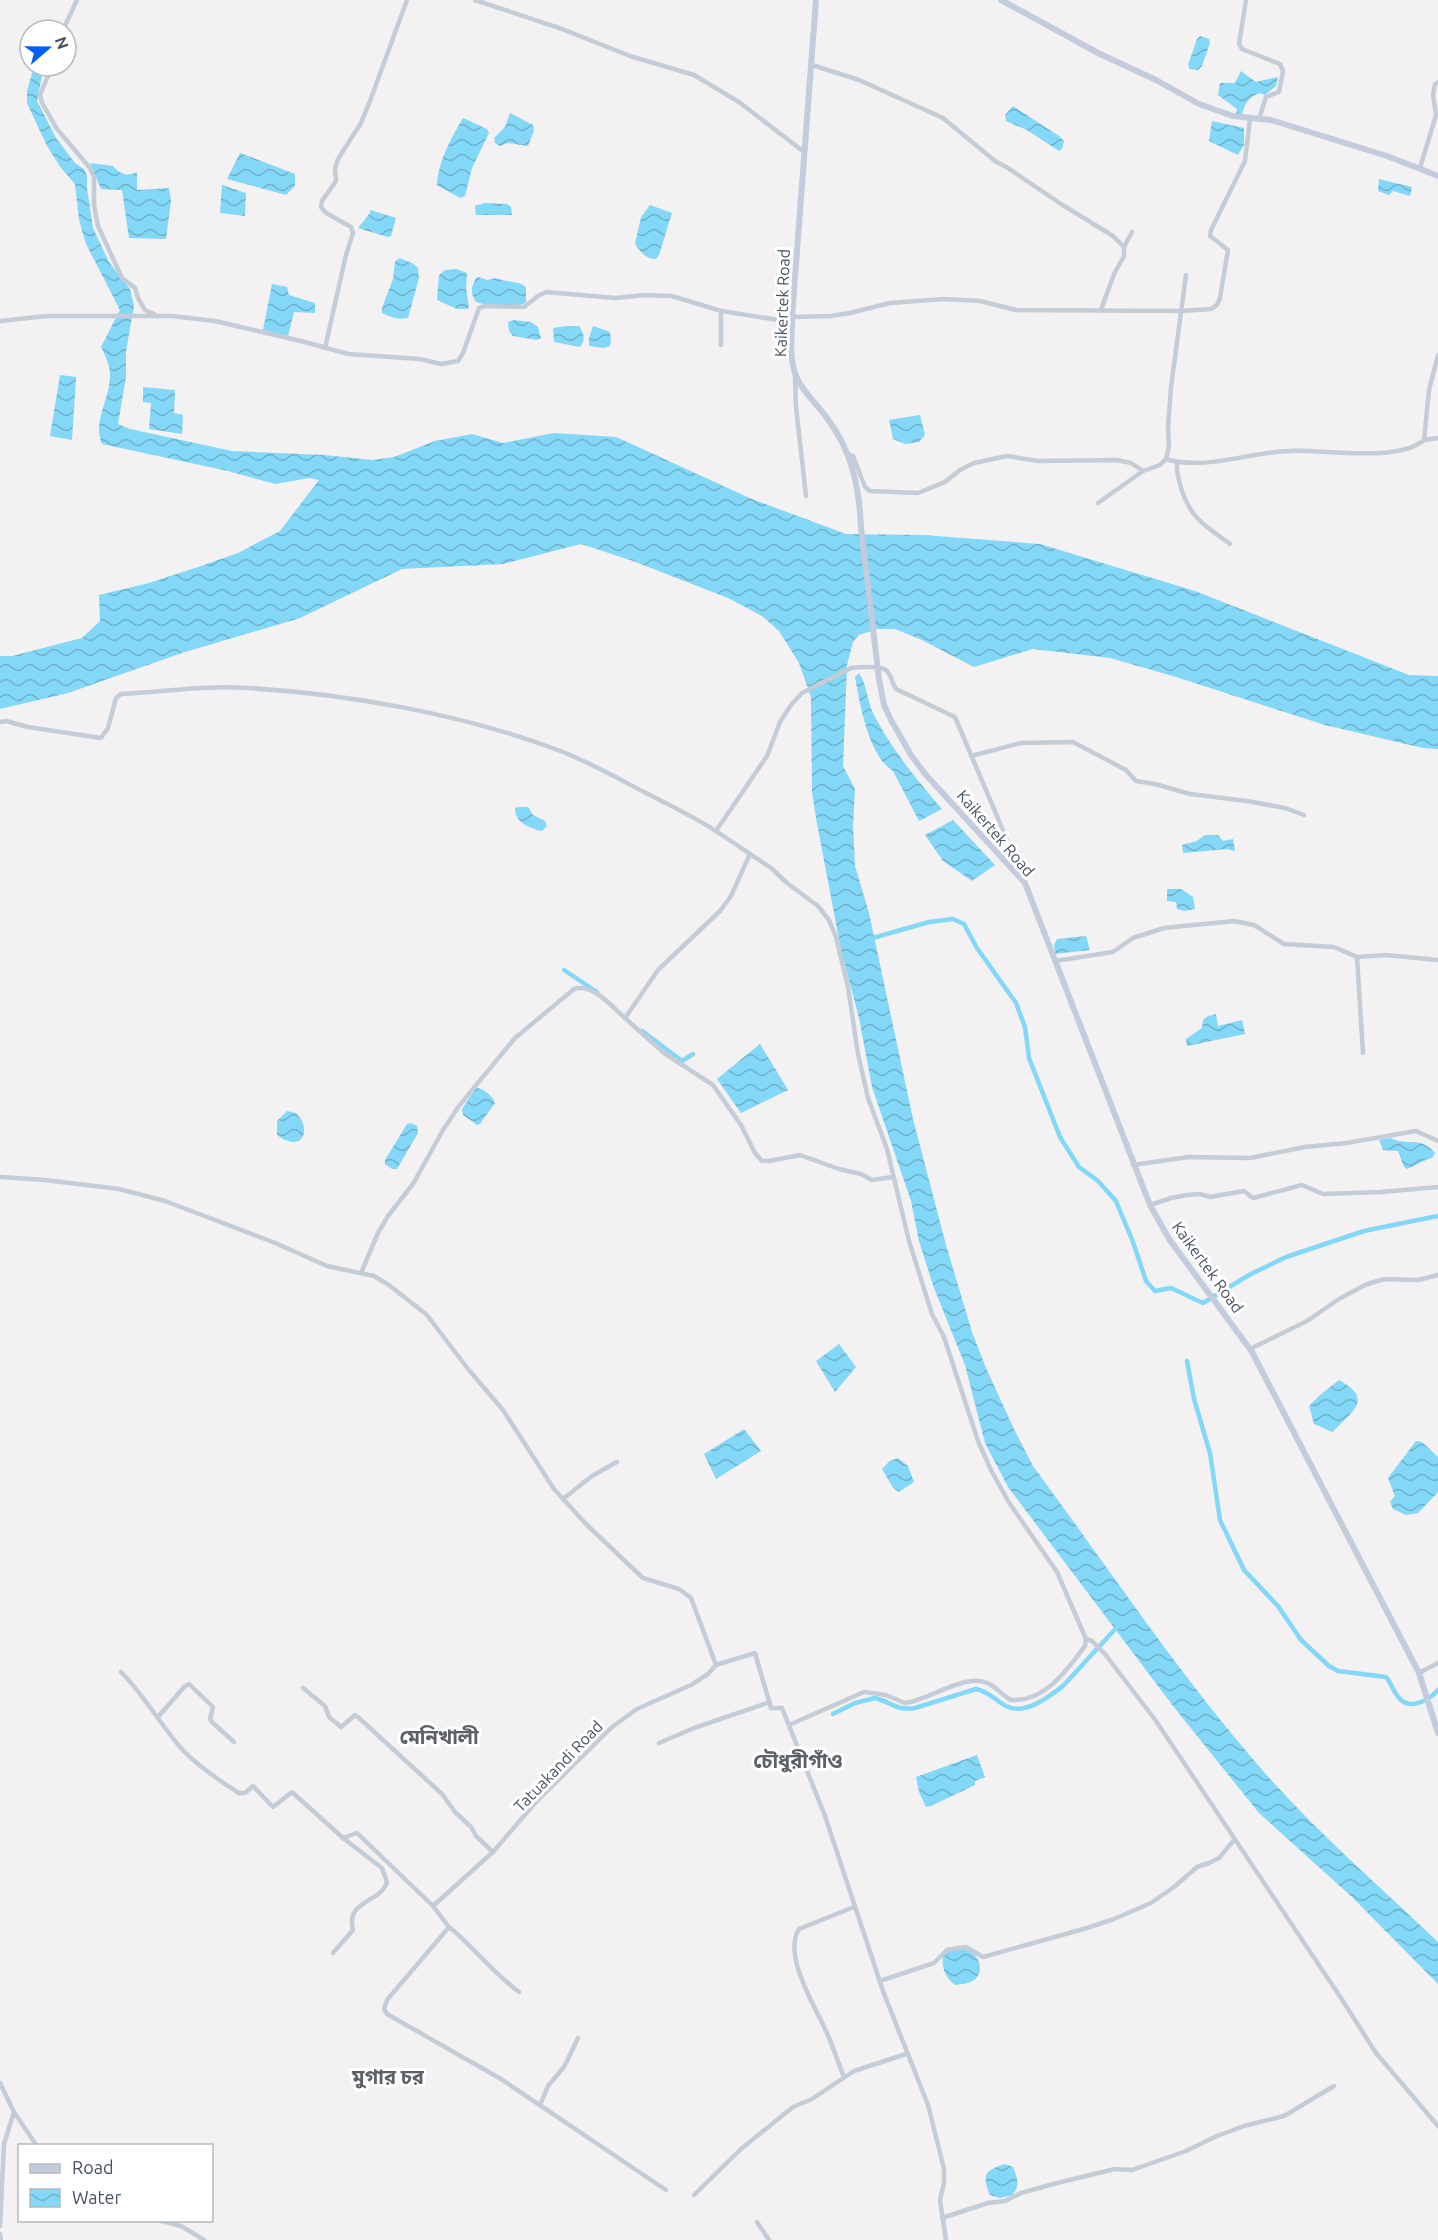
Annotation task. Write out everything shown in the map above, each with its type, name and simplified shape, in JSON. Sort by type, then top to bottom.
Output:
[{"type":"main road","name":"Kaikertek Road","points":[[816,0],[792,320],[792,362],[795,376],[829,421],[855,473],[884,705],[911,755],[1025,883],[1150,1205],[1169,1239],[1250,1349],[1419,1673],[1438,1733]]},
{"type":"main road","points":[[1001,0],[1098,53],[1156,80],[1199,104],[1233,116],[1271,120],[1420,168],[1438,176]]},
{"type":"street","points":[[69,18],[77,0]]},
{"type":"street","points":[[325,348],[353,233],[351,227],[326,213],[321,207],[322,201],[336,181],[335,168],[338,159],[364,116],[407,0]]},
{"type":"street","points":[[475,0],[562,29],[630,56],[694,75],[739,102],[804,152]]},
{"type":"street","points":[[1246,0],[1239,44],[1242,50],[1280,64],[1283,71],[1279,92],[1266,97],[1259,118]]},
{"type":"street","points":[[812,64],[859,80],[943,118],[995,162],[1008,168],[1060,204],[1113,236],[1124,247]]},
{"type":"street","points":[[47,78],[40,95],[42,103],[57,129],[90,168],[94,177],[94,205],[99,226],[122,278],[135,288],[145,310],[152,315]]},
{"type":"street","points":[[1420,168],[1436,115],[1433,95],[1435,84],[1438,82]]},
{"type":"street","points":[[0,321],[46,316],[152,315],[215,321],[348,354],[420,359],[441,364],[458,361],[479,308],[485,306],[524,307],[546,292],[615,298],[645,295],[672,296],[720,311],[792,320],[850,313],[890,303],[944,299],[980,301],[1016,310],[1181,311],[1211,309],[1217,305],[1220,298],[1228,250],[1210,236],[1211,230],[1245,161],[1250,119]]},
{"type":"street","points":[[1101,310],[1114,274],[1124,256],[1124,247],[1132,232]]},
{"type":"street","points":[[1098,503],[1143,471],[1160,465],[1166,459],[1169,446],[1171,387],[1186,275]]},
{"type":"street","points":[[720,311],[721,345]]},
{"type":"street","points":[[1424,440],[1429,390],[1438,355]]},
{"type":"street","points":[[795,376],[796,407],[806,496]]},
{"type":"street","points":[[1166,459],[1177,463],[1209,462],[1289,450],[1375,454],[1416,447],[1424,440],[1438,438]]},
{"type":"street","points":[[847,454],[853,456],[865,487],[870,491],[918,493],[945,482],[960,470],[974,463],[1007,456],[1038,460],[1117,459],[1131,463],[1143,471]]},
{"type":"street","points":[[1177,463],[1178,476],[1188,508],[1201,523],[1230,544]]},
{"type":"street","points":[[716,831],[767,756],[780,722],[802,693],[851,668],[860,666],[885,670],[889,673],[896,689],[952,715],[956,720],[1025,883]]},
{"type":"street","points":[[0,722],[6,720],[28,727],[101,738],[108,728],[116,698],[121,694],[193,688],[247,687],[414,709],[496,730],[555,749],[602,770],[685,811],[771,868],[818,906],[830,920],[848,987],[858,1054],[868,1098],[886,1149],[909,1241],[932,1314],[944,1337],[982,1450],[1008,1501],[1057,1572],[1089,1640],[1105,1654],[1156,1721],[1376,2053],[1438,2126]]},
{"type":"street","points":[[971,756],[1022,743],[1073,742],[1126,770],[1136,781],[1190,794],[1286,808],[1304,815]]},
{"type":"street","points":[[626,1017],[658,970],[720,911],[731,896],[750,854]]},
{"type":"street","points":[[1055,961],[1113,952],[1133,938],[1164,928],[1234,921],[1254,925],[1284,944],[1334,947],[1357,957],[1386,955],[1438,960]]},
{"type":"street","points":[[1357,957],[1363,1053]]},
{"type":"street","points":[[361,1273],[387,1216],[413,1184],[459,1106],[515,1038],[578,987],[591,990],[626,1017],[664,1053],[713,1085],[741,1125],[755,1153],[762,1161],[800,1155],[861,1174],[872,1180],[893,1177]]},
{"type":"street","points":[[1133,1165],[1188,1157],[1250,1158],[1305,1147],[1346,1143],[1416,1131],[1438,1141]]},
{"type":"street","points":[[0,1177],[119,1189],[154,1198],[273,1242],[327,1266],[378,1277],[427,1315],[503,1410],[554,1489],[563,1499],[643,1578],[679,1589],[691,1598],[716,1665],[755,1653],[772,1709],[782,1708],[825,1816],[854,1907],[906,2054],[928,2105],[944,2169],[940,2200],[946,2240]]},
{"type":"street","points":[[1150,1205],[1187,1195],[1200,1194],[1210,1197],[1244,1191],[1253,1198],[1302,1185],[1323,1194],[1392,1192],[1438,1187]]},
{"type":"street","points":[[1250,1349],[1307,1321],[1339,1299],[1365,1285],[1384,1279],[1418,1280],[1438,1275]]},
{"type":"street","points":[[563,1499],[592,1476],[617,1462]]},
{"type":"street","points":[[789,1725],[864,1692],[886,1695],[905,1703],[963,1683],[978,1681],[992,1685],[1011,1700],[1026,1698],[1061,1678],[1089,1640]]},
{"type":"street","points":[[1419,1673],[1438,1664]]},
{"type":"street","name":"Tatuakandi Road","points":[[434,1906],[493,1852],[536,1803],[612,1727],[637,1709],[691,1685],[708,1674],[716,1665]]},
{"type":"street","points":[[121,1672],[192,1759],[239,1793],[244,1793],[253,1786],[273,1807],[292,1792],[343,1838],[382,1868],[387,1882],[384,1889],[355,1911],[351,1917],[353,1930],[333,1953]]},
{"type":"street","points":[[158,1717],[189,1684],[213,1707],[210,1719],[212,1722],[234,1742]]},
{"type":"street","points":[[303,1688],[325,1706],[329,1717],[341,1727],[351,1716],[355,1715],[359,1718],[437,1789],[455,1812],[471,1827],[476,1836],[493,1852]]},
{"type":"street","points":[[659,1743],[694,1728],[770,1702]]},
{"type":"street","points":[[343,1838],[357,1833],[434,1906],[449,1927],[467,1941],[519,1992]]},
{"type":"street","points":[[880,1980],[934,1963],[946,1950],[966,1947],[983,1957],[1114,1920],[1151,1903],[1197,1867],[1219,1858],[1234,1840]]},
{"type":"street","points":[[844,2077],[826,2031],[800,1976],[795,1955],[795,1942],[799,1929],[854,1907]]},
{"type":"street","points":[[449,1927],[387,2000],[384,2009],[387,2014],[501,2079],[666,2190]]},
{"type":"street","points":[[540,2105],[548,2086],[564,2067],[578,2038]]},
{"type":"street","points":[[694,2195],[761,2132],[793,2107],[812,2099],[854,2071],[906,2054]]},
{"type":"street","points":[[0,2083],[14,2112],[36,2144]]},
{"type":"street","points":[[942,2218],[1005,2201],[1020,2193],[1115,2169],[1132,2170],[1186,2151],[1244,2126],[1284,2116],[1334,2086]]},
{"type":"street","points":[[0,2226],[4,2144],[14,2112]]},
{"type":"street","points":[[166,2222],[181,2226],[204,2240]]},
{"type":"street","points":[[757,2222],[770,2240]]},
{"type":"street","points":[[0,2234],[1,2240]]},
{"type":"water","points":[[1200,36],[1209,39],[1210,43],[1202,66],[1198,70],[1190,69],[1188,65]]},
{"type":"water","points":[[1241,71],[1256,82],[1278,77],[1276,86],[1265,95],[1259,93],[1250,99],[1242,115],[1236,114],[1237,109],[1218,95],[1220,83],[1235,83]]},
{"type":"water","points":[[31,78],[42,78],[37,101],[56,138],[75,163],[84,169],[87,176],[93,228],[109,262],[130,289],[134,306],[126,351],[126,377],[118,424],[130,429],[232,451],[324,455],[373,460],[394,457],[435,441],[472,434],[503,443],[554,433],[616,437],[752,499],[846,534],[923,535],[1040,544],[1195,591],[1409,675],[1438,676],[1438,749],[1423,748],[1325,725],[1110,658],[1033,649],[974,667],[895,629],[877,629],[859,635],[853,642],[847,665],[843,766],[855,789],[853,825],[855,866],[869,913],[913,1119],[946,1245],[972,1332],[1014,1429],[1033,1466],[1170,1655],[1227,1728],[1300,1811],[1438,1942],[1438,1984],[1352,1897],[1259,1813],[1173,1706],[1008,1487],[985,1443],[965,1365],[934,1288],[919,1241],[911,1201],[872,1087],[859,1018],[841,950],[816,818],[812,792],[811,697],[799,663],[779,631],[762,616],[728,598],[633,561],[581,544],[503,564],[402,569],[300,618],[182,653],[68,693],[0,709],[0,656],[12,656],[82,638],[100,621],[99,595],[149,583],[238,553],[280,531],[319,480],[309,478],[275,484],[228,471],[102,444],[100,418],[108,392],[110,374],[101,347],[120,310],[86,244],[79,220],[75,184],[47,146],[27,103]]},
{"type":"water","points":[[1013,106],[1059,136],[1064,141],[1062,149],[1059,151],[1027,130],[1006,121],[1005,115]]},
{"type":"water","points":[[510,113],[533,125],[534,131],[528,146],[508,143],[500,146],[495,143],[494,138],[505,127]]},
{"type":"water","points":[[463,118],[487,129],[489,133],[472,168],[465,196],[460,198],[437,185],[443,159]]},
{"type":"water","points":[[1212,121],[1244,128],[1244,145],[1238,155],[1209,141]]},
{"type":"water","points":[[240,153],[295,174],[295,186],[286,195],[227,179]]},
{"type":"water","points":[[90,163],[113,166],[124,174],[137,172],[137,190],[169,188],[171,201],[166,239],[129,238],[122,190],[101,189]]},
{"type":"water","points":[[1379,179],[1412,187],[1410,196],[1393,191],[1389,195],[1378,191]]},
{"type":"water","points":[[222,185],[246,193],[245,216],[220,213]]},
{"type":"water","points":[[485,203],[507,204],[511,207],[512,215],[476,215],[475,206]]},
{"type":"water","points":[[650,205],[672,213],[656,259],[649,258],[635,244],[641,217]]},
{"type":"water","points":[[370,210],[396,218],[391,236],[358,228]]},
{"type":"water","points":[[399,258],[418,268],[419,278],[408,318],[404,319],[382,313],[393,279],[395,262]]},
{"type":"water","points":[[456,269],[467,273],[466,288],[469,307],[467,309],[457,309],[437,300],[439,275],[445,270]]},
{"type":"water","points":[[476,278],[487,280],[496,278],[523,285],[526,287],[526,302],[509,307],[476,302],[472,290]]},
{"type":"water","points":[[272,284],[287,287],[289,295],[315,303],[315,313],[294,312],[288,336],[263,330]]},
{"type":"water","points":[[514,320],[531,322],[538,327],[541,338],[537,340],[513,336],[509,331],[508,322]]},
{"type":"water","points":[[579,326],[584,336],[580,347],[554,342],[553,328]]},
{"type":"water","points":[[593,326],[610,332],[610,346],[603,348],[589,346]]},
{"type":"water","points":[[60,375],[76,377],[72,440],[50,436]]},
{"type":"water","points":[[143,387],[175,390],[174,413],[183,415],[182,434],[149,429],[151,403],[143,402]]},
{"type":"water","points":[[920,415],[925,435],[919,442],[905,444],[893,439],[889,420]]},
{"type":"water","points":[[859,673],[872,712],[882,730],[906,765],[942,809],[919,821],[893,771],[884,763],[871,741],[855,677]]},
{"type":"water","points":[[528,807],[533,815],[545,821],[547,826],[542,831],[524,824],[517,818],[515,808]]},
{"type":"water","points":[[953,820],[995,865],[972,881],[943,861],[925,835]]},
{"type":"water","points":[[1205,835],[1218,835],[1223,841],[1233,839],[1235,851],[1227,849],[1183,853],[1182,845],[1197,841]]},
{"type":"water","points":[[1167,889],[1181,889],[1193,897],[1195,909],[1184,911],[1177,909],[1176,902],[1167,901]]},
{"type":"water","points":[[1086,936],[1090,950],[1055,954],[1054,945],[1057,939]]},
{"type":"water","points":[[1216,1014],[1218,1026],[1242,1020],[1245,1034],[1187,1046],[1186,1039],[1202,1028],[1203,1020]]},
{"type":"water","points":[[760,1044],[788,1090],[741,1113],[717,1079]]},
{"type":"water","points":[[476,1088],[482,1089],[495,1103],[477,1125],[463,1115],[462,1109]]},
{"type":"water","points":[[287,1111],[296,1113],[304,1126],[302,1138],[298,1141],[286,1140],[277,1135],[277,1121]]},
{"type":"water","points":[[407,1124],[417,1126],[418,1133],[397,1169],[392,1169],[385,1164],[385,1160]]},
{"type":"water","points":[[1391,1138],[1424,1144],[1435,1153],[1432,1158],[1407,1169],[1398,1151],[1383,1150],[1379,1140]]},
{"type":"water","points":[[839,1344],[856,1367],[835,1392],[816,1361]]},
{"type":"water","points":[[1339,1380],[1350,1387],[1358,1400],[1353,1412],[1333,1432],[1314,1424],[1309,1406]]},
{"type":"water","points":[[744,1429],[761,1451],[716,1479],[704,1454]]},
{"type":"water","points":[[1416,1441],[1422,1442],[1438,1457],[1438,1492],[1418,1513],[1406,1515],[1393,1509],[1390,1502],[1395,1496],[1388,1478]]},
{"type":"water","points":[[898,1458],[908,1466],[914,1482],[899,1492],[893,1488],[882,1469],[890,1461]]},
{"type":"water","points":[[977,1755],[985,1777],[975,1781],[975,1785],[926,1807],[919,1792],[916,1777]]},
{"type":"water","points":[[965,1949],[977,1957],[980,1971],[972,1981],[955,1985],[945,1972],[943,1956],[949,1951]]},
{"type":"water","points":[[1005,2164],[1013,2167],[1017,2178],[1017,2188],[1012,2195],[1000,2198],[990,2195],[986,2182],[987,2174],[993,2168]]},
{"type":"waterway","points":[[869,939],[929,922],[953,919],[964,924],[977,948],[1016,1003],[1025,1027],[1029,1058],[1060,1137],[1079,1167],[1098,1181],[1116,1201],[1146,1281],[1155,1291],[1171,1288],[1203,1303],[1249,1275],[1286,1257],[1364,1231],[1438,1216]]},
{"type":"waterway","points":[[564,970],[597,992]]},
{"type":"waterway","points":[[642,1031],[682,1061],[693,1054]]},
{"type":"waterway","points":[[1187,1361],[1194,1399],[1210,1453],[1220,1520],[1244,1570],[1278,1606],[1301,1640],[1329,1666],[1338,1671],[1386,1677],[1399,1698],[1408,1704],[1419,1703],[1438,1690]]},
{"type":"waterway","points":[[833,1714],[855,1703],[875,1698],[908,1709],[976,1689],[1006,1706],[1021,1709],[1028,1707],[1044,1700],[1063,1686],[1119,1625]]},
{"type":"district","name":"মেনিখালী","points":[[439,1737]]},
{"type":"district","name":"চৌধুরীগাঁও","points":[[798,1761]]},
{"type":"district","name":"মুগার চর","points":[[388,2077]]}]
